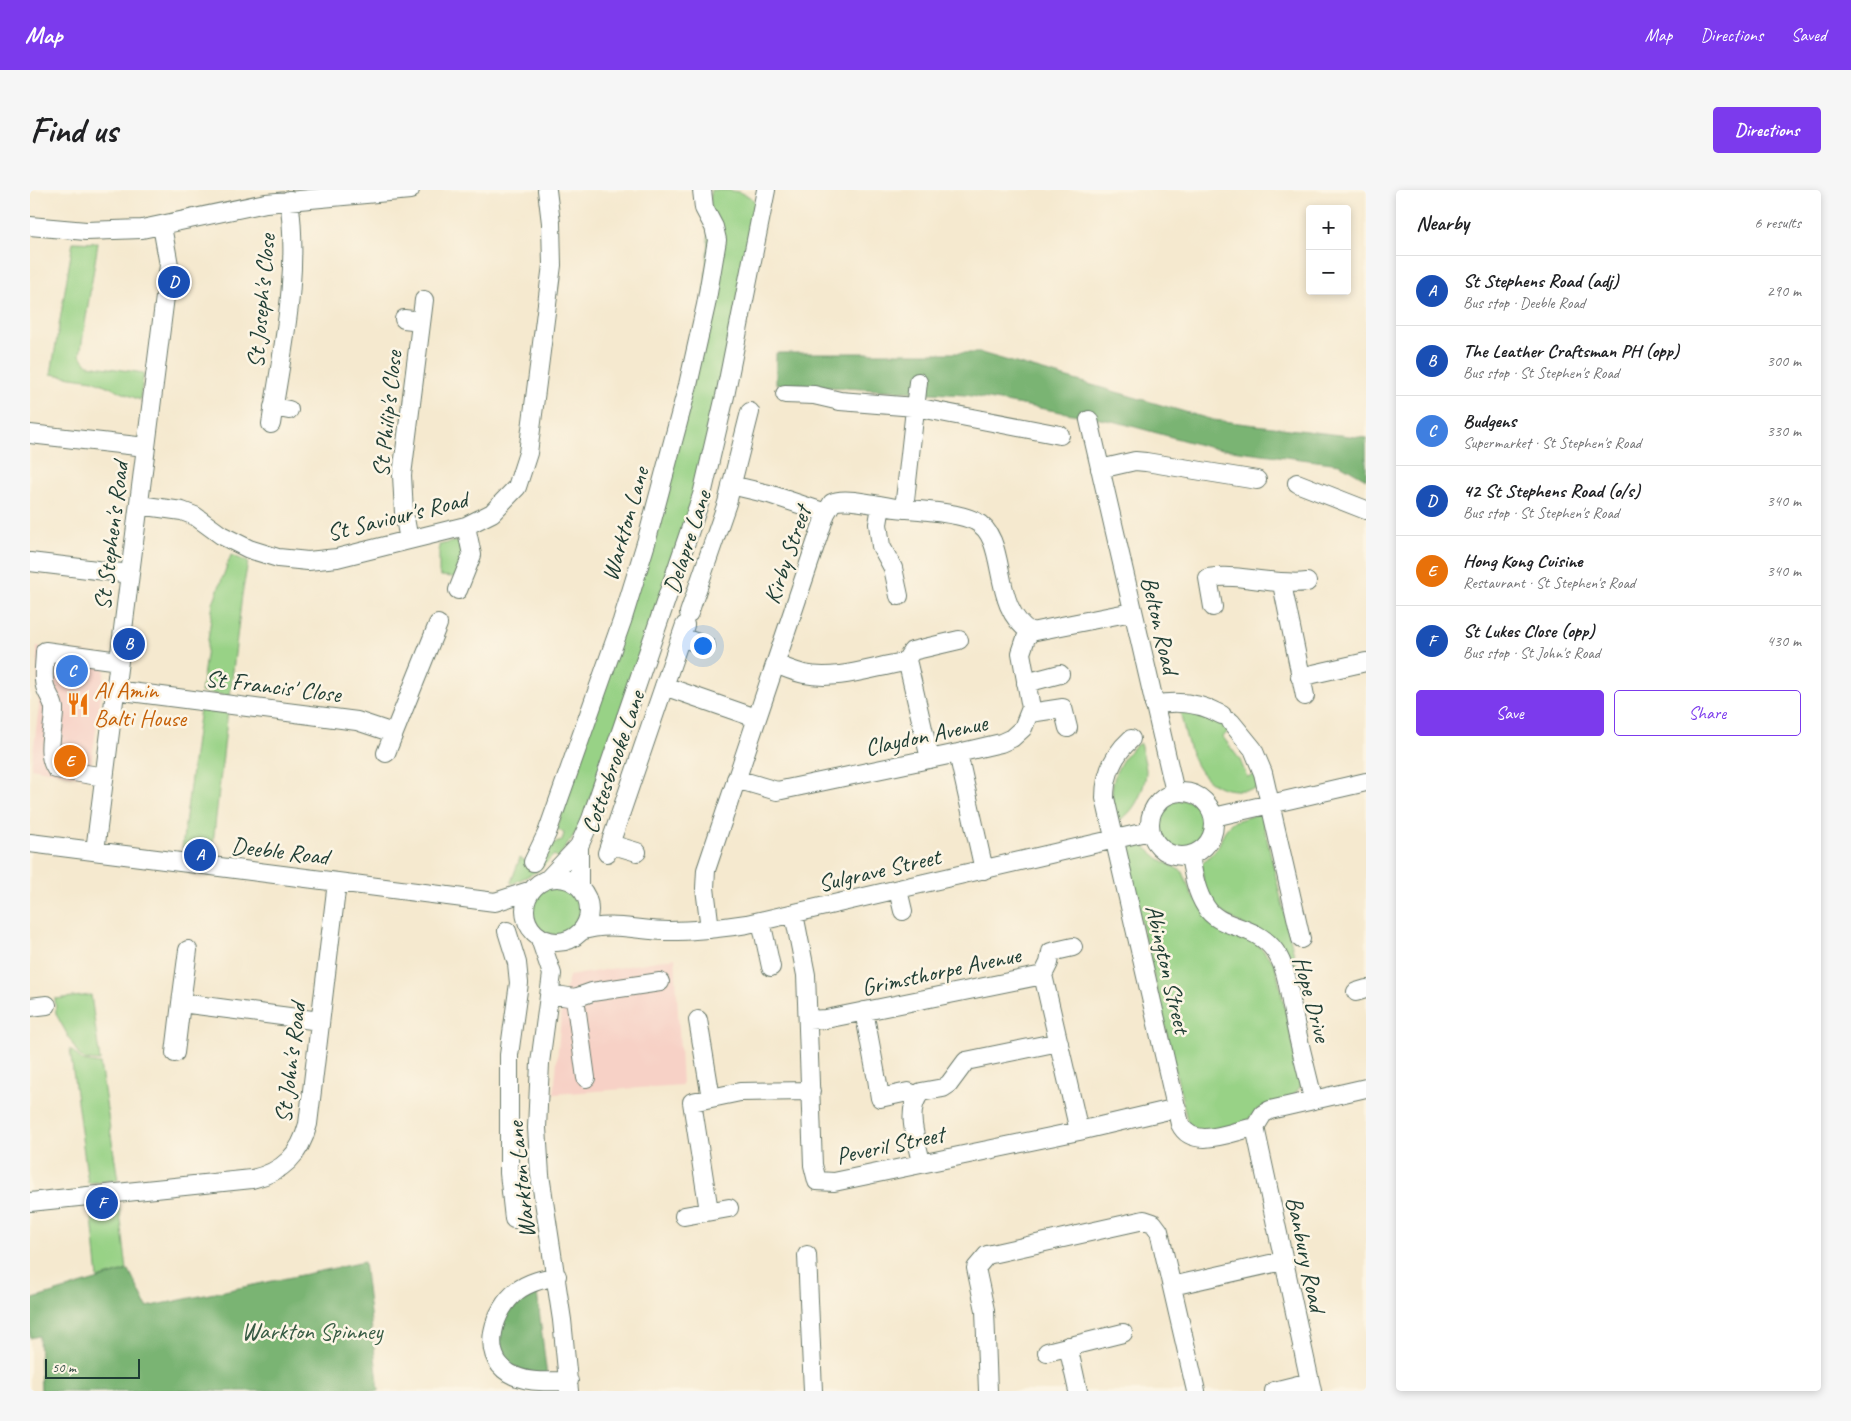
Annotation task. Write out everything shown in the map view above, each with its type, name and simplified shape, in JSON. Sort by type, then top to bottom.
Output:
[{"type":"street","points":[[30,226],[86,231],[121,231],[162,226],[245,207],[289,200],[410,190]]},
{"type":"street","name":"St Saviour's Road","points":[[139,505],[182,511],[194,516],[221,535],[242,546],[265,555],[295,560],[336,558],[466,526],[480,520],[500,506],[517,487],[526,466],[552,265],[551,223],[547,190]]},
{"type":"street","name":"Warkton Lane","points":[[533,862],[547,833],[622,621],[646,543],[688,385],[706,305],[717,240],[714,227],[704,208],[702,190]]},
{"type":"street","points":[[579,887],[579,846],[591,819],[702,494],[723,405],[766,190]]},
{"type":"street","name":"St Joseph's Close","points":[[278,414],[292,281],[293,242],[289,200]]},
{"type":"street","name":"St Stephen's Road","points":[[95,851],[169,265],[162,226]]},
{"type":"street","name":"St Philip's Close","points":[[409,540],[403,507],[402,475],[413,320],[424,300]]},
{"type":"street","points":[[904,509],[918,382]]},
{"type":"street","points":[[785,394],[814,395],[840,401],[916,406],[1060,435]]},
{"type":"street","name":"Delapre Lane","points":[[685,625],[717,535],[750,412]]},
{"type":"street","name":"Belton Road","points":[[1089,420],[1175,792]]},
{"type":"street","points":[[30,434],[146,447]]},
{"type":"street","points":[[1100,469],[1135,461],[1257,480]]},
{"type":"street","points":[[1298,482],[1366,510]]},
{"type":"street","name":"Delapre Lane","points":[[731,486],[769,494],[826,513]]},
{"type":"street","name":"Kirby Street","points":[[710,929],[704,878],[756,718],[829,506],[835,501],[881,506],[968,518],[984,526],[992,539],[1011,612],[1024,628],[1031,632]]},
{"type":"street","points":[[881,506],[878,524],[880,541],[893,568],[899,596]]},
{"type":"street","points":[[458,590],[472,555],[466,526]]},
{"type":"street","points":[[30,562],[130,574]]},
{"type":"street","points":[[1214,607],[1208,578],[1238,578],[1282,584],[1307,582]]},
{"type":"street","points":[[1282,584],[1305,696]]},
{"type":"street","points":[[1068,728],[1063,708],[1030,713],[1031,702],[1021,653],[1026,638],[1031,632],[1132,612]]},
{"type":"street","points":[[386,753],[438,624]]},
{"type":"street","points":[[685,625],[706,646]]},
{"type":"street","name":"Cottesbrooke Lane","points":[[636,852],[609,848],[685,625]]},
{"type":"street","points":[[775,664],[804,674],[823,676],[847,673],[905,662],[912,652],[959,640]]},
{"type":"street","points":[[104,777],[56,768],[53,764],[51,747],[54,710],[53,702],[45,687],[45,652],[119,661]]},
{"type":"street","points":[[905,662],[911,669],[930,759]]},
{"type":"street","points":[[1300,677],[1366,662]]},
{"type":"street","points":[[1026,683],[1060,674]]},
{"type":"street","name":"Cottesbrooke Lane","points":[[664,686],[756,718]]},
{"type":"street","name":"St Francis' Close","points":[[115,690],[357,720],[393,733]]},
{"type":"street","points":[[1154,705],[1186,702],[1210,709],[1226,718],[1245,737],[1259,761],[1272,804],[1301,939]]},
{"type":"street","name":"Claydon Avenue","points":[[736,780],[777,791],[958,753],[1001,743],[1012,738],[1023,728],[1030,713]]},
{"type":"street","name":"Abington Street","points":[[1131,739],[1119,750],[1108,774],[1105,798],[1183,1129],[1192,1137],[1208,1138],[1255,1126]]},
{"type":"street","points":[[958,753],[984,870]]},
{"type":"street","points":[[1214,817],[1365,785]]},
{"type":"street","points":[[1175,792],[1197,795],[1206,802],[1214,817],[1213,833],[1208,843],[1201,851],[1190,856],[1171,855],[1162,850],[1155,843],[1150,831],[1151,813],[1156,804],[1164,796],[1175,792]]},
{"type":"street","name":"Sulgrave Street","points":[[575,935],[592,927],[616,925],[670,931],[710,929],[761,921],[1150,831]]},
{"type":"street","name":"Deeble Road","points":[[30,843],[495,902],[532,890]]},
{"type":"street","points":[[549,878],[566,878],[579,887],[584,892],[588,905],[588,919],[575,935],[554,942],[539,936],[527,921],[524,906],[537,884],[549,878],[567,856],[579,846]]},
{"type":"street","name":"Hope Drive","points":[[1190,856],[1195,882],[1206,909],[1215,917],[1228,924],[1250,930],[1265,940],[1276,952],[1284,974],[1313,1099]]},
{"type":"street","name":"St John's Road","points":[[30,1202],[252,1179],[268,1175],[282,1168],[296,1153],[304,1138],[337,882]]},
{"type":"street","points":[[898,890],[903,911]]},
{"type":"street","name":"Deeble Road","points":[[495,902],[527,921]]},
{"type":"street","name":"Sulgrave Street","points":[[588,905],[616,925]]},
{"type":"street","name":"Peveril Street","points":[[794,914],[806,975],[814,1165],[818,1181],[834,1182],[1079,1131],[1177,1108]]},
{"type":"street","points":[[761,921],[772,967]]},
{"type":"street","name":"Warkton Lane","points":[[507,931],[517,963],[519,983],[509,1055],[509,1173],[514,1219]]},
{"type":"street","name":"Warkton Lane","points":[[552,974],[575,935]]},
{"type":"street","name":"Warkton Lane","points":[[539,936],[552,974],[539,1079],[537,1128],[540,1175],[556,1276],[569,1386],[518,1377],[502,1368],[492,1349],[493,1332],[497,1320],[516,1292],[531,1283],[556,1276]]},
{"type":"street","points":[[1043,975],[1050,963],[1050,952],[1073,947]]},
{"type":"street","points":[[175,1053],[188,950]]},
{"type":"street","name":"Grimsthorpe Avenue","points":[[808,1020],[864,1011],[1043,975],[1079,1131]]},
{"type":"street","points":[[550,994],[575,998],[592,992],[660,982]]},
{"type":"street","points":[[575,998],[586,1078]]},
{"type":"street","points":[[181,1003],[320,1021]]},
{"type":"street","points":[[864,1011],[880,1098],[908,1092],[917,1096]]},
{"type":"street","points":[[698,1020],[711,1098]]},
{"type":"street","points":[[921,1163],[912,1107],[921,1092],[943,1088],[949,1084],[966,1061],[1059,1042]]},
{"type":"street","points":[[509,1077],[539,1079]]},
{"type":"street","points":[[1255,1126],[1263,1114],[1270,1110],[1366,1088]]},
{"type":"street","points":[[709,1211],[692,1102],[740,1092],[811,1091]]},
{"type":"street","name":"Banbury Road","points":[[1255,1126],[1311,1387]]},
{"type":"street","points":[[684,1216],[729,1208]]},
{"type":"street","points":[[988,1391],[985,1310],[976,1268],[987,1255],[1144,1220],[1153,1223],[1159,1231],[1196,1391]]},
{"type":"street","points":[[807,1255],[813,1391]]},
{"type":"street","points":[[1172,1286],[1283,1261]]},
{"type":"street","points":[[1047,1352],[1123,1332]]},
{"type":"street","points":[[1068,1346],[1078,1391]]},
{"type":"street","points":[[1274,1391],[1311,1387]]},
{"type":"shaded area","points":[[37,647],[107,656],[89,778],[31,768],[39,707]]},
{"type":"shaded area","points":[[675,958],[682,1085],[554,1094],[562,1005],[569,976]]},
{"type":"green space","points":[[711,190],[743,193],[756,204],[715,414],[687,522],[581,825],[558,858],[554,855],[538,871],[512,884],[511,882],[520,858],[537,867],[549,845],[562,841],[564,833],[557,829],[701,355]]},
{"type":"green space","points":[[73,242],[98,243],[80,355],[88,365],[144,373],[140,400],[93,380],[51,374]]},
{"type":"green space","points":[[776,353],[981,353],[1213,420],[1366,438],[1366,479],[1340,464],[1208,447],[1117,422],[966,395],[776,384]]},
{"type":"green space","points":[[461,540],[467,548],[458,575],[453,577],[441,576],[439,573],[439,545]]},
{"type":"green space","points":[[231,555],[248,562],[242,595],[230,696],[201,692],[213,603]]},
{"type":"green space","points":[[1179,706],[1192,708],[1231,728],[1223,737],[1240,760],[1247,777],[1257,774],[1263,787],[1241,790],[1224,788],[1210,782],[1200,771],[1193,758],[1187,742]]},
{"type":"green space","points":[[200,708],[228,711],[212,852],[182,848]]},
{"type":"green space","points":[[1140,743],[1146,770],[1144,784],[1134,806],[1124,817],[1118,820],[1112,797],[1116,773],[1123,759]]},
{"type":"green space","points":[[1177,800],[1187,800],[1199,807],[1206,819],[1206,829],[1199,841],[1187,848],[1177,848],[1169,844],[1162,837],[1158,829],[1158,819],[1162,811],[1169,804]]},
{"type":"green space","points":[[1261,813],[1297,967],[1291,968],[1293,962],[1288,952],[1217,909],[1204,890],[1202,864],[1218,847],[1224,832],[1232,822]]},
{"type":"green space","points":[[1131,845],[1143,845],[1158,858],[1183,872],[1192,896],[1254,940],[1275,964],[1302,1085],[1290,1099],[1258,1109],[1246,1122],[1207,1132],[1189,1129],[1124,849]]},
{"type":"green space","points":[[557,885],[567,887],[575,892],[580,900],[582,910],[580,920],[575,928],[567,933],[557,935],[547,933],[539,928],[534,920],[532,910],[534,900],[539,892],[547,887]]},
{"type":"green space","points":[[91,995],[100,1061],[85,1060],[78,1054],[56,1014],[55,999]]},
{"type":"green space","points":[[70,1049],[83,1061],[100,1064],[118,1180],[88,1183]]},
{"type":"green space","points":[[119,1204],[127,1270],[98,1279],[91,1207]]},
{"type":"green space","name":"Warkton Spinney","points":[[364,1262],[379,1391],[41,1391],[39,1336],[30,1338],[30,1300],[129,1270],[147,1307]]},
{"type":"green space","points":[[536,1284],[547,1377],[535,1375],[505,1363],[497,1333],[504,1314]]},
{"type":"place","name":"42 St Stephens Road (o/s)","points":[[174,282]]},
{"type":"place","name":"The Leather Craftsman PH (opp)","points":[[129,644]]},
{"type":"place","name":"Budgens","points":[[72,671]]},
{"type":"place","name":"Al Amin Balti House","points":[[78,704]]},
{"type":"place","name":"Hong Kong Cuisine","points":[[70,761]]},
{"type":"place","name":"St Stephens Road (adj)","points":[[200,855]]},
{"type":"place","name":"St Lukes Close (opp)","points":[[102,1203]]}]
